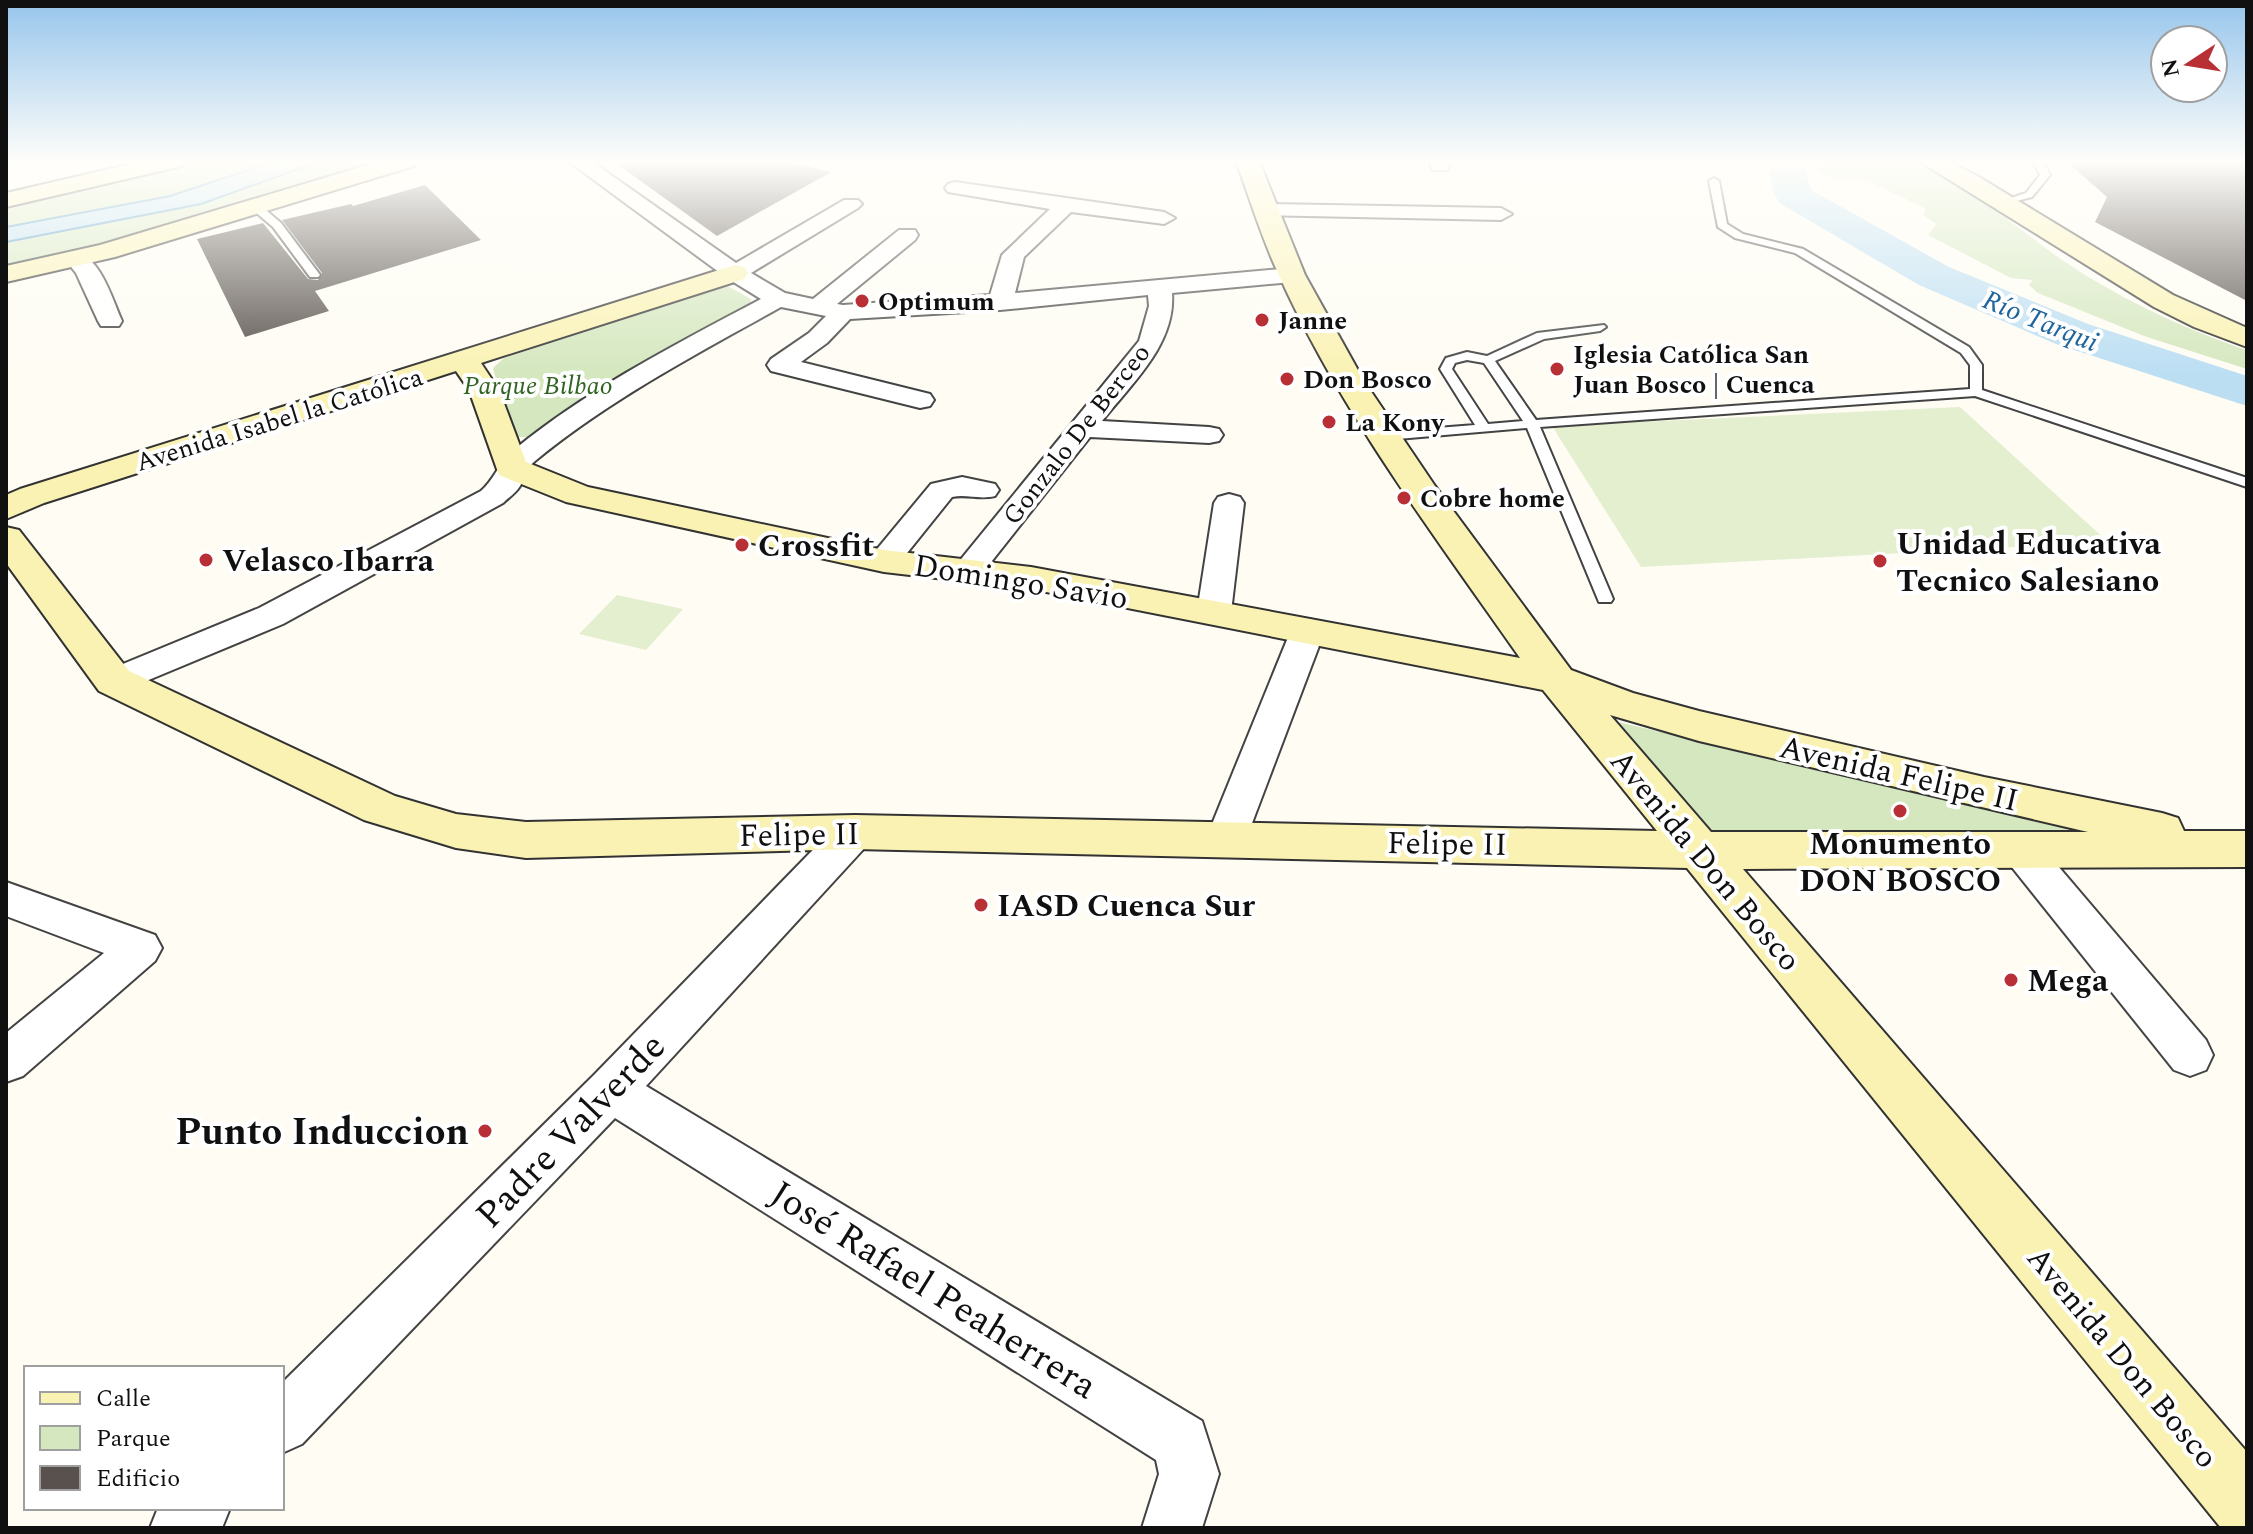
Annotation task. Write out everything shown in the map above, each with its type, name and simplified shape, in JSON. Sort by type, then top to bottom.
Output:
[{"type":"street","points":[[6,274],[168,233]]},
{"type":"street","points":[[678,233],[778,299],[830,310],[878,312],[1000,303],[1292,275]]},
{"type":"street","points":[[735,273],[803,233]]},
{"type":"street","points":[[1000,303],[1013,255],[1037,233]]},
{"type":"street","name":"Avenida Don Bosco","points":[[1276,233],[1292,275],[1349,381],[1557,680],[2247,1505]]},
{"type":"street","points":[[2053,233],[2152,297],[2247,338]]},
{"type":"street","points":[[907,235],[830,310],[818,338],[780,365],[920,400]]},
{"type":"street","points":[[75,258],[87,271],[110,321]]},
{"type":"street","name":"Avenida Isabel la Católica","points":[[6,508],[61,486],[465,361],[735,273]]},
{"type":"street","name":"Gonzalo De Berceo","points":[[969,569],[1151,342],[1161,306],[1160,289]]},
{"type":"street","points":[[511,468],[534,447],[639,375],[778,299]]},
{"type":"street","points":[[114,681],[271,616],[492,497],[507,484],[511,468],[484,390],[465,361]]},
{"type":"street","points":[[1082,428],[1209,435]]},
{"type":"street","name":"Domingo Savio","points":[[511,468],[578,495],[884,561],[969,569],[1214,612],[1495,665],[1557,680]]},
{"type":"street","points":[[884,561],[942,490],[962,486],[984,490]]},
{"type":"street","points":[[1214,612],[1229,503]]},
{"type":"street","name":"Felipe II","points":[[6,538],[114,681],[380,808],[456,831],[526,840],[855,832],[1697,849]]},
{"type":"street","points":[[1226,839],[1308,630]]},
{"type":"street","name":"Avenida Felipe II","points":[[1557,680],[1619,703],[1699,726],[2088,816],[2247,846]]},
{"type":"street","name":"Padre Valverde","points":[[284,1422],[611,1090],[855,832]]},
{"type":"street","name":"Avenida Felipe II","points":[[1697,849],[2021,850],[2247,846]]},
{"type":"street","points":[[2021,850],[2190,1055]]},
{"type":"street","points":[[6,899],[140,948],[6,1061]]},
{"type":"street","name":"José Rafael Peaherrera","points":[[611,1090],[1181,1442],[1189,1474],[1172,1528]]},
{"type":"street","points":[[180,1528],[198,1510]]},
{"type":"lane","points":[[283,233],[314,275]]},
{"type":"lane","points":[[1734,233],[1799,251],[1965,350],[1976,365],[1976,392]]},
{"type":"lane","points":[[1484,428],[1446,369],[1450,361],[1467,356],[1488,360],[1541,336],[1600,327]]},
{"type":"lane","points":[[1488,360],[1532,424],[1605,599]]},
{"type":"lane","points":[[1386,436],[1976,392],[2247,483]]},
{"type":"green space","points":[[54,233],[146,233],[6,268],[6,242]]},
{"type":"green space","points":[[2025,233],[2123,297],[2198,332],[2247,350],[2247,369],[2144,336],[2038,293],[2029,285],[2033,280],[2011,278],[1928,235]]},
{"type":"green space","name":"Parque Bilbao","points":[[729,287],[751,299],[750,303],[640,365],[531,437],[512,437],[493,368],[504,358],[715,288]]},
{"type":"green space","points":[[1960,407],[2108,542],[1641,567],[1552,426]]},
{"type":"green space","points":[[617,595],[683,609],[646,650],[579,634]]},
{"type":"green space","points":[[1613,721],[2154,844],[1704,830]]},
{"type":"water","points":[[6,233],[54,233],[6,242]]},
{"type":"building","points":[[223,233],[271,233],[308,279],[318,280],[322,273],[291,233],[473,233],[481,240],[315,291],[329,311],[245,337],[197,239]]},
{"type":"building","points":[[2115,233],[2247,233],[2247,301]]},
{"type":"waterway","name":"Río Tarqui","points":[[1858,233],[1934,276],[2072,334],[2247,392]]},
{"type":"place","name":"Optimum","points":[[862,301]]},
{"type":"place","name":"Janne","points":[[1262,320]]},
{"type":"place","name":"Iglesia Católica San Juan Bosco | Cuenca","points":[[1557,369]]},
{"type":"place","name":"Don Bosco","points":[[1287,379]]},
{"type":"place","name":"La Kony","points":[[1329,422]]},
{"type":"place","name":"Cobre home","points":[[1404,498]]},
{"type":"place","name":"Crossfit","points":[[742,545]]},
{"type":"place","name":"Velasco Ibarra","points":[[206,560]]},
{"type":"place","name":"Unidad Educativa Tecnico Salesiano","points":[[1880,561]]},
{"type":"place","name":"Monumento DON BOSCO","points":[[1900,811]]},
{"type":"place","name":"IASD Cuenca Sur","points":[[981,905]]},
{"type":"place","name":"Mega","points":[[2011,980]]},
{"type":"place","name":"Punto Induccion","points":[[485,1131]]}]
